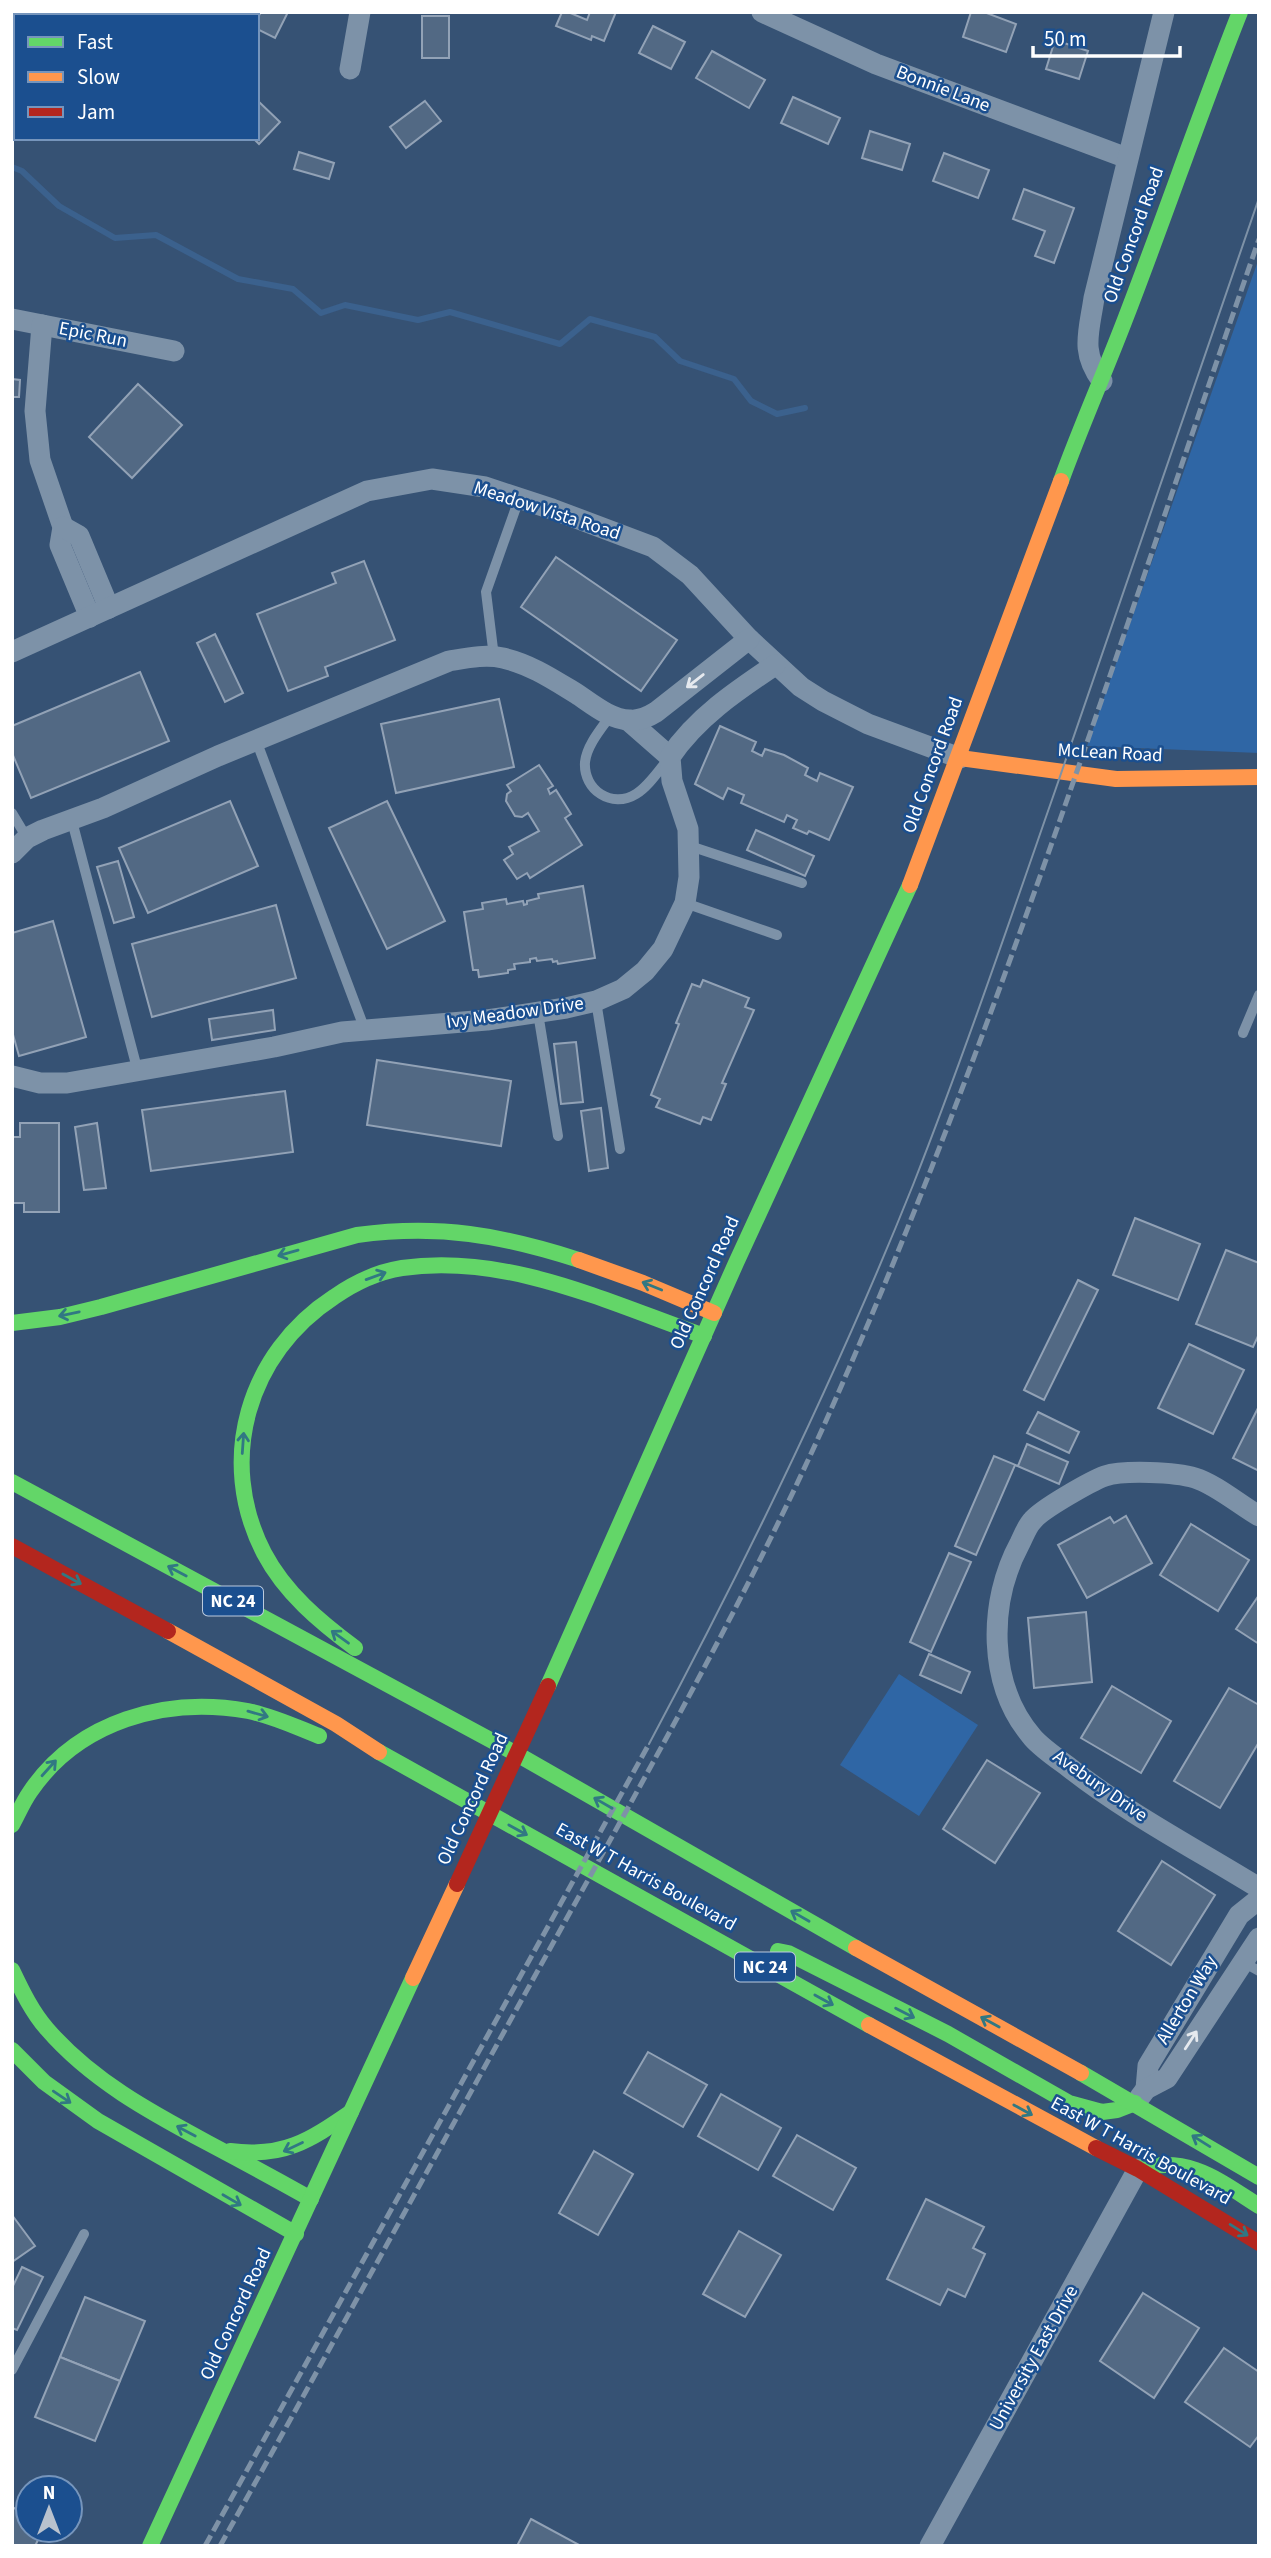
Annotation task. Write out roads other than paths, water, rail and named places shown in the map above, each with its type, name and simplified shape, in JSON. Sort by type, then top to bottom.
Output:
[{"type":"main road","name":"Old Concord Road","points":[[150,2546],[548,1686],[714,1313],[898,914],[960,758],[1064,472],[1102,381],[1160,228],[1190,139],[1240,12]]},
{"type":"main road","name":"McLean Road","points":[[960,758],[1115,779],[1259,777]]},
{"type":"main road","points":[[12,1323],[60,1317],[101,1307],[345,1237],[391,1230],[483,1234],[535,1246],[634,1278],[714,1313]]},
{"type":"main road","points":[[453,1720],[432,1696],[358,1651],[325,1626],[285,1586],[270,1563],[249,1514],[242,1464],[247,1411],[267,1361],[295,1326],[330,1297],[376,1275],[402,1268],[436,1265],[501,1270],[538,1279],[704,1336]]},
{"type":"main road","name":"East W T Harris Boulevard","points":[[12,1482],[522,1757],[881,1962],[1140,2096],[1259,2177]]},
{"type":"main road","name":"East W T Harris Boulevard","points":[[12,1546],[336,1724],[394,1762],[1058,2129],[1138,2169],[1259,2243]]},
{"type":"main road","points":[[12,1825],[25,1800],[43,1775],[79,1741],[123,1718],[160,1708],[190,1705],[248,1711],[394,1762]]},
{"type":"main road","points":[[706,1934],[788,1953],[948,2034],[1085,2109],[1097,2112],[1119,2111],[1140,2096]]},
{"type":"main road","points":[[12,1970],[28,2002],[44,2025],[72,2056],[152,2113],[311,2199]]},
{"type":"main road","points":[[12,2050],[52,2090],[93,2118],[249,2210],[296,2234]]},
{"type":"main road","points":[[221,2150],[247,2155],[270,2155],[288,2151],[351,2112]]},
{"type":"main road","points":[[1138,2169],[1162,2162],[1187,2165],[1259,2206]]},
{"type":"street","points":[[350,69],[360,12]]},
{"type":"street","name":"Bonnie Lane","points":[[762,12],[876,64],[1127,158]]},
{"type":"street","points":[[1102,381],[1092,367],[1088,355],[1094,298],[1112,234],[1127,158],[1164,12]]},
{"type":"street","name":"Epic Run","points":[[12,319],[174,351]]},
{"type":"street","points":[[41,325],[35,411],[40,460],[62,527],[79,536],[76,556],[99,612]]},
{"type":"street","name":"Meadow Vista Road","points":[[12,652],[367,491],[432,479],[485,487],[653,547],[690,575],[775,665],[823,701],[868,723],[960,758]]},
{"type":"street","points":[[620,718],[645,718],[656,712],[749,639]]},
{"type":"street","points":[[20,846],[43,830],[72,821],[256,740],[449,661],[476,656],[494,657],[527,666],[620,718],[670,757],[684,737],[717,706],[775,665]]},
{"type":"street","name":"Ivy Meadow Drive","points":[[12,1076],[40,1083],[67,1083],[138,1072],[342,1032],[538,1013],[596,1001],[623,989],[645,971],[663,949],[685,903],[690,846],[685,816],[672,781],[670,757]]},
{"type":"street","name":"Avebury Drive","points":[[1259,1516],[1198,1479],[1172,1473],[1106,1475],[1046,1507],[1031,1522],[1008,1564],[1001,1586],[998,1652],[1003,1681],[1017,1713],[1033,1739],[1090,1785],[1259,1888]]},
{"type":"street","name":"Allerton Way","points":[[1140,2096],[1148,2066],[1239,1915],[1259,1899]]},
{"type":"street","name":"Allerton Way","points":[[1140,2096],[1167,2078],[1251,1967],[1259,1938]]},
{"type":"street","name":"University East Drive","points":[[930,2546],[1138,2169]]},
{"type":"lane","points":[[494,657],[486,592],[519,499]]},
{"type":"lane","points":[[620,718],[592,742],[585,761],[587,777],[593,790],[607,798],[625,799],[638,793],[670,757]]},
{"type":"lane","points":[[256,740],[365,1030]]},
{"type":"lane","points":[[12,813],[20,846]]},
{"type":"lane","points":[[72,821],[138,1072]]},
{"type":"lane","points":[[690,846],[802,883]]},
{"type":"lane","points":[[685,903],[777,935]]},
{"type":"lane","points":[[1243,1033],[1259,995]]},
{"type":"lane","points":[[596,1001],[620,1149]]},
{"type":"lane","points":[[538,1013],[558,1136]]},
{"type":"lane","points":[[12,2370],[84,2234]]},
{"type":"waterway","points":[[12,167],[22,171],[59,206],[115,238],[156,235],[238,279],[293,289],[321,313],[345,305],[418,320],[450,312],[560,344],[590,319],[655,337],[680,361],[734,379],[751,401],[777,414],[805,408]]},
{"type":"tram line","points":[[649,1744],[789,1468],[853,1328],[913,1185],[1003,939],[1259,198]]},
{"type":"railway","points":[[220,2546],[691,1692],[760,1559],[825,1423],[946,1132],[1001,984],[1259,239]]},
{"type":"railway","points":[[205,2546],[649,1744]]}]
